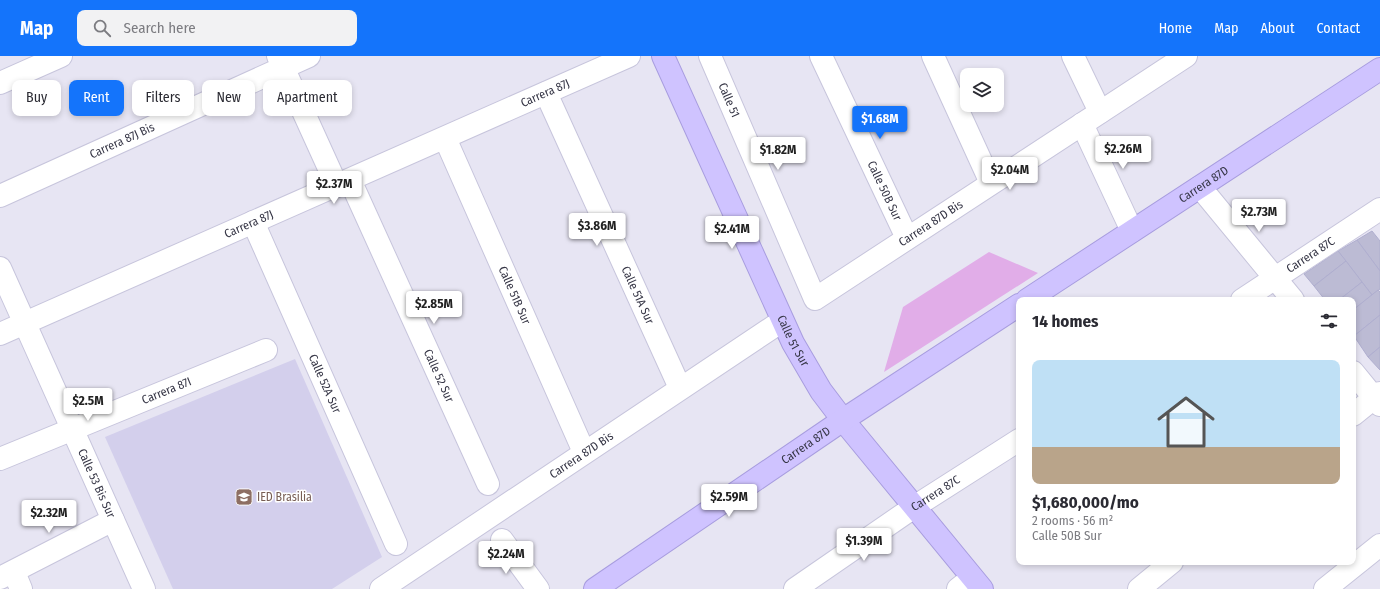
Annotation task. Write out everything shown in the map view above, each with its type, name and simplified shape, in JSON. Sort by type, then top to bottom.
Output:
[{"type":"street","points":[[0,83],[62,56]]},
{"type":"street","name":"Carrera 87J Bis","points":[[0,196],[281,62],[309,56]]},
{"type":"street","name":"Carrera 87J","points":[[0,334],[629,56]]},
{"type":"street","name":"Calle 51 Sur","points":[[663,56],[782,320],[806,368],[843,420],[914,506],[971,585]]},
{"type":"street","name":"Calle 51","points":[[710,56],[815,299]]},
{"type":"street","name":"Calle 50B Sur","points":[[821,56],[908,238]]},
{"type":"street","points":[[933,56],[991,183]]},
{"type":"street","points":[[1073,56],[1091,118],[1132,231]]},
{"type":"street","name":"Carrera 87D Bis","points":[[815,299],[1186,56]]},
{"type":"street","name":"Calle 52 Sur","points":[[281,62],[343,183],[488,484]]},
{"type":"street","name":"Carrera 87D","points":[[1032,297],[1380,69]]},
{"type":"street","name":"Calle 51A Sur","points":[[546,93],[680,388]]},
{"type":"street","name":"Calle 51B Sur","points":[[445,138],[584,452]]},
{"type":"street","points":[[1200,187],[1291,297]]},
{"type":"street","name":"Carrera 87C","points":[[1247,297],[1380,209]]},
{"type":"street","name":"Calle 52A Sur","points":[[253,222],[396,544]]},
{"type":"street","name":"Calle 53 Bis Sur","points":[[0,268],[144,589]]},
{"type":"street","name":"Carrera 87D","points":[[606,586],[843,420],[1016,307]]},
{"type":"street","name":"Carrera 87D Bis","points":[[381,589],[782,320]]},
{"type":"street","name":"Carrera 87I","points":[[0,459],[266,350]]},
{"type":"street","points":[[1356,375],[1378,398],[1356,413]]},
{"type":"street","name":"Carrera 87C","points":[[795,589],[914,506],[1016,442]]},
{"type":"street","points":[[12,579],[113,520]]},
{"type":"street","points":[[502,540],[538,589]]},
{"type":"street","points":[[1356,565],[1380,545]]},
{"type":"street","points":[[1326,589],[1355,565]]},
{"type":"street","points":[[1139,589],[1161,566]]},
{"type":"shaded area","points":[[989,252],[1038,273],[884,372],[903,307]]},
{"type":"shaded area","name":"IED Brasilia","points":[[295,359],[382,557],[332,589],[173,589],[105,437]]},
{"type":"building","points":[[1372,231],[1380,241],[1380,271],[1357,240]]},
{"type":"building","points":[[1357,240],[1380,271],[1380,289],[1372,295],[1338,251]]},
{"type":"building","points":[[1338,251],[1346,261],[1314,286],[1304,274]]},
{"type":"building","points":[[1346,261],[1362,282],[1343,297],[1323,297],[1314,286]]},
{"type":"building","points":[[1362,282],[1372,295],[1356,308],[1356,297],[1343,297]]},
{"type":"building","points":[[1378,290],[1380,292],[1380,315],[1356,334],[1356,308]]},
{"type":"building","points":[[1380,315],[1380,347],[1368,357],[1356,339],[1356,334]]},
{"type":"building","points":[[1380,347],[1380,370],[1368,357]]},
{"type":"place","name":"IED Brasilia","points":[[244,497]]}]
